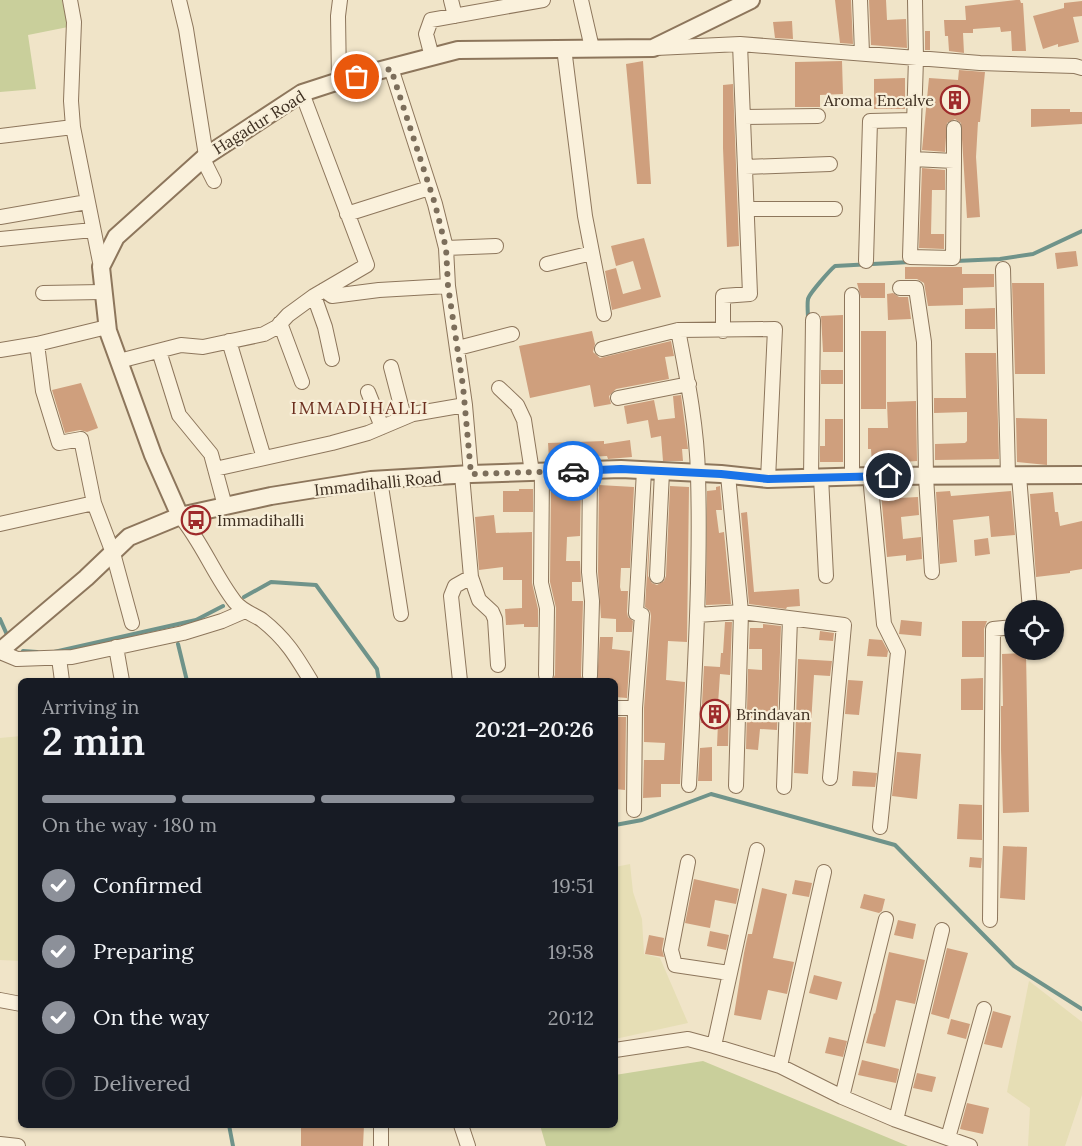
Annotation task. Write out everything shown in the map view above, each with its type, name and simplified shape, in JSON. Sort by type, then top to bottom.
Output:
[{"type":"street","points":[[70,0],[74,22],[72,127],[101,267]]},
{"type":"street","points":[[179,0],[186,29],[204,157],[214,181]]},
{"type":"street","points":[[339,81],[338,16],[340,0]]},
{"type":"street","points":[[451,0],[455,16]]},
{"type":"street","points":[[432,57],[426,34],[431,20],[543,0]]},
{"type":"street","points":[[582,0],[592,48]]},
{"type":"street","name":"Hagadur Road","points":[[180,516],[153,455],[119,362],[108,327],[102,292],[101,267],[116,237],[204,157],[302,93],[339,81],[458,50],[653,48],[751,0]]},
{"type":"street","points":[[860,0],[862,53]]},
{"type":"street","points":[[915,0],[916,58],[910,257],[953,258],[954,128]]},
{"type":"street","points":[[723,331],[723,296],[750,294],[740,44]]},
{"type":"street","points":[[653,48],[740,44],[1082,68]]},
{"type":"street","points":[[564,48],[573,130],[604,314]]},
{"type":"street","points":[[391,69],[446,248],[448,286],[465,405],[471,577],[479,600],[492,612],[495,620],[498,665]]},
{"type":"street","points":[[119,362],[181,345],[202,347],[264,334],[319,293],[367,265],[302,93]]},
{"type":"street","points":[[743,117],[818,116]]},
{"type":"street","points":[[866,261],[870,121],[914,120]]},
{"type":"street","points":[[0,136],[72,127]]},
{"type":"street","points":[[913,159],[954,161]]},
{"type":"street","points":[[745,167],[830,164]]},
{"type":"street","points":[[347,214],[429,188]]},
{"type":"street","points":[[0,217],[87,202]]},
{"type":"street","points":[[747,209],[835,209]]},
{"type":"street","points":[[0,239],[93,231]]},
{"type":"street","points":[[446,248],[496,246]]},
{"type":"street","points":[[547,264],[592,253]]},
{"type":"street","points":[[1002,269],[1013,476],[1029,600]]},
{"type":"street","points":[[319,293],[332,297],[379,290],[448,286]]},
{"type":"street","points":[[900,288],[916,288],[924,342],[926,477],[932,572]]},
{"type":"street","points":[[43,292],[102,292]]},
{"type":"street","points":[[319,293],[332,359]]},
{"type":"street","points":[[852,295],[852,477]]},
{"type":"street","points":[[813,320],[816,478],[826,576]]},
{"type":"street","points":[[280,323],[302,382]]},
{"type":"street","points":[[0,350],[37,344],[108,327]]},
{"type":"street","points":[[602,349],[678,330],[775,329],[768,479]]},
{"type":"street","points":[[678,330],[689,384],[698,473],[697,615],[689,785]]},
{"type":"street","points":[[458,348],[512,334]]},
{"type":"street","points":[[229,341],[264,458]]},
{"type":"street","points":[[37,344],[43,391],[59,443],[81,440],[94,502],[113,553],[132,623]]},
{"type":"street","points":[[159,351],[179,415],[211,454],[225,506]]},
{"type":"street","points":[[390,367],[404,417]]},
{"type":"street","points":[[618,398],[689,384]]},
{"type":"street","points":[[499,388],[517,405],[524,420],[537,472],[541,583],[547,608],[546,675]]},
{"type":"street","points":[[368,392],[382,427]]},
{"type":"street","points":[[215,469],[332,443],[413,414],[465,405]]},
{"type":"street","points":[[590,470],[589,573],[592,601],[590,676]]},
{"type":"street","name":"Immadihalli Road","points":[[0,651],[129,537],[180,516],[271,496],[380,480],[467,474],[590,470],[698,473],[768,479],[1082,475]]},
{"type":"street","points":[[634,810],[635,708],[642,615],[636,613],[644,471]]},
{"type":"street","points":[[657,576],[662,472]]},
{"type":"street","points":[[728,475],[741,612],[736,786]]},
{"type":"street","points":[[870,476],[884,624],[898,652],[880,827]]},
{"type":"street","points":[[380,480],[401,614]]},
{"type":"street","points":[[0,524],[94,502]]},
{"type":"street","points":[[180,516],[192,529],[213,569],[237,604],[261,619],[288,643],[309,678]]},
{"type":"street","points":[[460,678],[451,596],[455,586],[471,577]]},
{"type":"street","points":[[0,651],[17,659],[59,658],[183,633],[222,621],[245,610]]},
{"type":"street","points":[[697,615],[741,612],[844,625],[830,778]]},
{"type":"street","points":[[784,787],[790,619]]},
{"type":"street","points":[[990,920],[993,629],[1004,628]]},
{"type":"street","points":[[116,647],[121,678]]},
{"type":"street","points":[[59,658],[62,678]]},
{"type":"street","points":[[618,708],[635,708]]},
{"type":"street","points":[[714,1046],[757,850]]},
{"type":"street","points":[[688,862],[671,950],[675,965],[729,973]]},
{"type":"street","points":[[780,1066],[824,872]]},
{"type":"street","points":[[842,1097],[886,919]]},
{"type":"street","points":[[896,1120],[942,930]]},
{"type":"street","points":[[0,1000],[18,1003]]},
{"type":"street","points":[[948,1138],[984,1009]]},
{"type":"street","points":[[618,1050],[688,1039],[714,1046],[780,1066],[842,1097],[896,1120],[970,1146]]},
{"type":"street","points":[[381,1128],[381,1146]]},
{"type":"street","points":[[462,1128],[468,1146]]},
{"type":"street","points":[[0,1144],[18,1146]]},
{"type":"shaded area","points":[[18,736],[18,961],[0,960],[0,738]]},
{"type":"shaded area","points":[[630,864],[633,892],[642,919],[644,954],[660,958],[688,1023],[618,1038],[618,866]]},
{"type":"shaded area","points":[[1029,981],[1082,1022],[1082,1095],[1065,1146],[1028,1146],[1030,1108],[1007,1092]]},
{"type":"green space","points":[[0,0],[62,0],[68,27],[28,35],[36,89],[0,92]]},
{"type":"green space","points":[[703,1061],[908,1146],[546,1146],[541,1128],[618,1128],[618,1075]]},
{"type":"building","points":[[835,0],[851,0],[853,44],[840,43]]},
{"type":"building","points":[[869,0],[886,0],[887,20],[906,19],[907,48],[871,45]]},
{"type":"building","points":[[1020,0],[1023,3],[1026,51],[1012,51],[1011,31],[1001,32],[1000,27],[973,29],[973,33],[963,33],[964,53],[949,51],[944,20],[966,20],[965,6]]},
{"type":"building","points":[[1082,1],[1082,16],[1073,17],[1079,42],[1058,47],[1058,44],[1043,49],[1033,16],[1064,8],[1064,3]]},
{"type":"building","points":[[792,21],[793,39],[775,38],[773,22]]},
{"type":"building","points":[[925,31],[930,31],[930,50],[925,50]]},
{"type":"building","points":[[643,61],[651,184],[637,184],[626,64]]},
{"type":"building","points":[[842,61],[843,94],[820,95],[820,107],[795,107],[795,62]]},
{"type":"building","points":[[959,70],[985,72],[976,157],[980,217],[967,218],[961,123],[955,119],[947,123],[945,152],[922,150],[929,78],[958,80]]},
{"type":"building","points":[[905,78],[905,109],[874,109],[874,79]]},
{"type":"building","points":[[733,84],[739,246],[727,247],[723,85]]},
{"type":"building","points":[[1031,109],[1070,109],[1070,112],[1082,112],[1082,124],[1031,127]]},
{"type":"building","points":[[922,168],[945,170],[945,190],[932,190],[931,234],[944,234],[944,249],[919,248]]},
{"type":"building","points":[[644,238],[661,297],[612,310],[605,271],[616,268],[623,294],[641,289],[633,261],[616,266],[611,246]]},
{"type":"building","points":[[1076,251],[1078,266],[1057,269],[1055,253]]},
{"type":"building","points":[[905,267],[962,267],[962,274],[994,274],[994,287],[963,288],[963,305],[928,306],[924,283],[917,279],[905,279]]},
{"type":"building","points":[[857,283],[885,283],[885,298],[861,298]]},
{"type":"building","points":[[1012,283],[1044,283],[1045,374],[1015,374]]},
{"type":"building","points":[[893,293],[899,297],[908,297],[911,319],[888,320],[887,294]]},
{"type":"building","points":[[995,308],[995,329],[965,329],[965,309]]},
{"type":"building","points":[[843,315],[843,352],[823,352],[821,316]]},
{"type":"building","points":[[592,331],[595,344],[593,352],[600,358],[671,341],[674,356],[665,357],[669,379],[616,389],[609,396],[611,404],[594,407],[590,385],[530,398],[519,346]]},
{"type":"building","points":[[861,331],[886,331],[886,409],[861,409]]},
{"type":"building","points":[[965,353],[996,353],[999,459],[935,460],[935,444],[965,443],[967,441],[967,412],[934,413],[934,398],[966,398]]},
{"type":"building","points":[[821,370],[843,370],[843,384],[821,384]]},
{"type":"building","points":[[81,383],[98,428],[87,432],[80,430],[65,433],[52,390]]},
{"type":"building","points":[[681,395],[688,449],[682,449],[683,461],[663,461],[661,436],[651,438],[648,420],[627,424],[624,406],[654,400],[658,420],[675,418],[673,396]]},
{"type":"building","points":[[916,401],[917,461],[872,464],[871,449],[868,449],[868,428],[888,428],[887,402]]},
{"type":"building","points":[[1016,418],[1047,419],[1047,465],[1017,462]]},
{"type":"building","points":[[825,419],[843,419],[843,462],[820,462],[820,446],[825,446]]},
{"type":"building","points":[[630,440],[632,457],[549,459],[548,443],[604,441],[604,444]]},
{"type":"building","points":[[571,484],[581,484],[580,536],[567,537],[566,561],[580,561],[581,582],[572,582],[572,601],[583,601],[582,678],[554,678],[556,608],[550,582],[551,487],[571,488]]},
{"type":"building","points":[[599,485],[634,487],[630,568],[621,568],[620,587],[621,591],[628,591],[627,612],[628,617],[633,621],[632,632],[616,632],[616,619],[601,618],[598,572]]},
{"type":"building","points":[[670,486],[689,487],[687,642],[668,641],[666,680],[685,682],[680,784],[661,784],[661,797],[643,798],[644,760],[664,760],[665,743],[644,742],[644,708],[651,616],[650,611],[645,607],[652,488],[648,576],[652,583],[657,585],[664,581],[666,576]]},
{"type":"building","points":[[720,486],[722,510],[716,510],[719,533],[724,532],[731,604],[706,605],[707,491],[716,490],[716,487]]},
{"type":"building","points":[[519,489],[533,489],[533,512],[503,512],[503,491],[519,491]]},
{"type":"building","points":[[950,491],[951,496],[1011,491],[1015,535],[991,537],[989,516],[953,520],[957,562],[940,564],[936,492]]},
{"type":"building","points":[[898,492],[899,498],[918,497],[919,515],[901,517],[903,539],[921,537],[922,559],[906,561],[906,555],[887,557],[881,494]]},
{"type":"building","points":[[1053,492],[1055,512],[1058,512],[1060,526],[1082,521],[1082,569],[1070,571],[1070,573],[1036,577],[1030,494]]},
{"type":"building","points":[[747,512],[754,592],[799,589],[800,606],[786,609],[749,604],[741,513]]},
{"type":"building","points":[[494,515],[496,533],[532,532],[532,583],[538,609],[538,627],[524,627],[524,624],[506,625],[505,609],[522,608],[522,580],[503,580],[503,567],[479,570],[475,517]]},
{"type":"building","points":[[988,538],[990,554],[975,556],[974,540]]},
{"type":"building","points":[[901,620],[922,622],[921,636],[899,634]]},
{"type":"building","points":[[962,621],[987,621],[984,629],[984,657],[962,657]]},
{"type":"building","points":[[725,622],[732,622],[730,675],[720,674],[718,704],[729,704],[728,746],[717,746],[718,723],[701,723],[704,666],[720,667]]},
{"type":"building","points":[[763,624],[781,626],[777,730],[760,729],[758,750],[746,749],[748,669],[762,670],[762,649],[749,649],[750,628],[763,628]]},
{"type":"building","points":[[820,631],[834,633],[833,641],[819,640]]},
{"type":"building","points":[[600,637],[613,637],[612,649],[630,651],[627,698],[618,697],[618,678],[597,678]]},
{"type":"building","points":[[869,639],[882,640],[888,651],[887,657],[867,656]]},
{"type":"building","points":[[1002,654],[1004,654],[1004,660],[1026,660],[1029,812],[1003,813]]},
{"type":"building","points":[[798,659],[832,661],[830,676],[814,675],[808,774],[794,773]]},
{"type":"building","points":[[983,678],[983,710],[961,710],[961,679]]},
{"type":"building","points":[[848,680],[863,681],[859,715],[845,714]]},
{"type":"building","points":[[618,717],[626,717],[625,790],[618,789]]},
{"type":"building","points":[[712,747],[712,781],[698,781],[700,748]]},
{"type":"building","points":[[897,752],[921,754],[917,799],[892,796]]},
{"type":"building","points":[[853,771],[877,773],[875,787],[852,786]]},
{"type":"building","points":[[959,804],[982,805],[982,840],[957,839]]},
{"type":"building","points":[[1003,846],[1027,847],[1025,900],[1000,898]]},
{"type":"building","points":[[970,857],[982,858],[981,868],[969,867]]},
{"type":"building","points":[[694,879],[739,889],[736,904],[715,900],[710,928],[685,923]]},
{"type":"building","points":[[795,880],[812,883],[809,897],[792,894]]},
{"type":"building","points":[[762,888],[787,894],[773,958],[794,962],[787,994],[768,990],[761,1020],[734,1015],[748,934],[752,934]]},
{"type":"building","points":[[864,894],[885,899],[882,911],[879,913],[860,908]]},
{"type":"building","points":[[898,920],[916,924],[913,939],[894,935]]},
{"type":"building","points":[[710,931],[729,935],[726,950],[707,946]]},
{"type":"building","points":[[649,935],[664,938],[662,949],[664,957],[645,954]]},
{"type":"building","points":[[947,948],[968,953],[949,1019],[931,1014]]},
{"type":"building","points":[[889,952],[925,960],[915,1004],[896,1000],[885,1047],[866,1043]]},
{"type":"building","points":[[814,975],[842,982],[837,1000],[809,993]]},
{"type":"building","points":[[993,1011],[1011,1016],[1002,1048],[984,1044]]},
{"type":"building","points":[[951,1019],[970,1024],[966,1039],[947,1034]]},
{"type":"building","points":[[829,1037],[847,1041],[843,1057],[825,1053]]},
{"type":"building","points":[[862,1060],[899,1069],[896,1083],[858,1075]]},
{"type":"building","points":[[917,1073],[936,1077],[932,1092],[913,1088]]},
{"type":"building","points":[[967,1103],[989,1108],[983,1134],[960,1129]]},
{"type":"building","points":[[301,1128],[364,1128],[363,1146],[301,1146]]},
{"type":"waterway","points":[[956,261],[1000,259],[1033,254],[1082,231]]},
{"type":"waterway","points":[[808,319],[809,296],[835,266],[910,262]]},
{"type":"waterway","points":[[244,597],[271,582],[316,585],[377,669],[378,678]]},
{"type":"waterway","points":[[54,652],[196,620],[223,606]]},
{"type":"waterway","points":[[0,619],[8,637]]},
{"type":"waterway","points":[[178,644],[186,678]]},
{"type":"waterway","points":[[23,651],[37,652]]},
{"type":"waterway","points":[[618,824],[642,820],[711,794],[895,845],[1014,966],[1082,1009]]},
{"type":"waterway","points":[[230,1128],[233,1146]]},
{"type":"way so far","points":[[357,77],[391,69],[435,204],[446,248],[448,286],[463,386],[471,474],[573,471]]},
{"type":"place","name":"Aroma Encalve","points":[[955,100]]},
{"type":"place","name":"Immadihalli","points":[[196,520]]},
{"type":"place","name":"Brindavan","points":[[715,714]]},
{"type":"district","name":"IMMADIHALLI","points":[[360,407]]},
{"type":"route","points":[[573,471],[621,469],[768,479],[889,476]]}]
